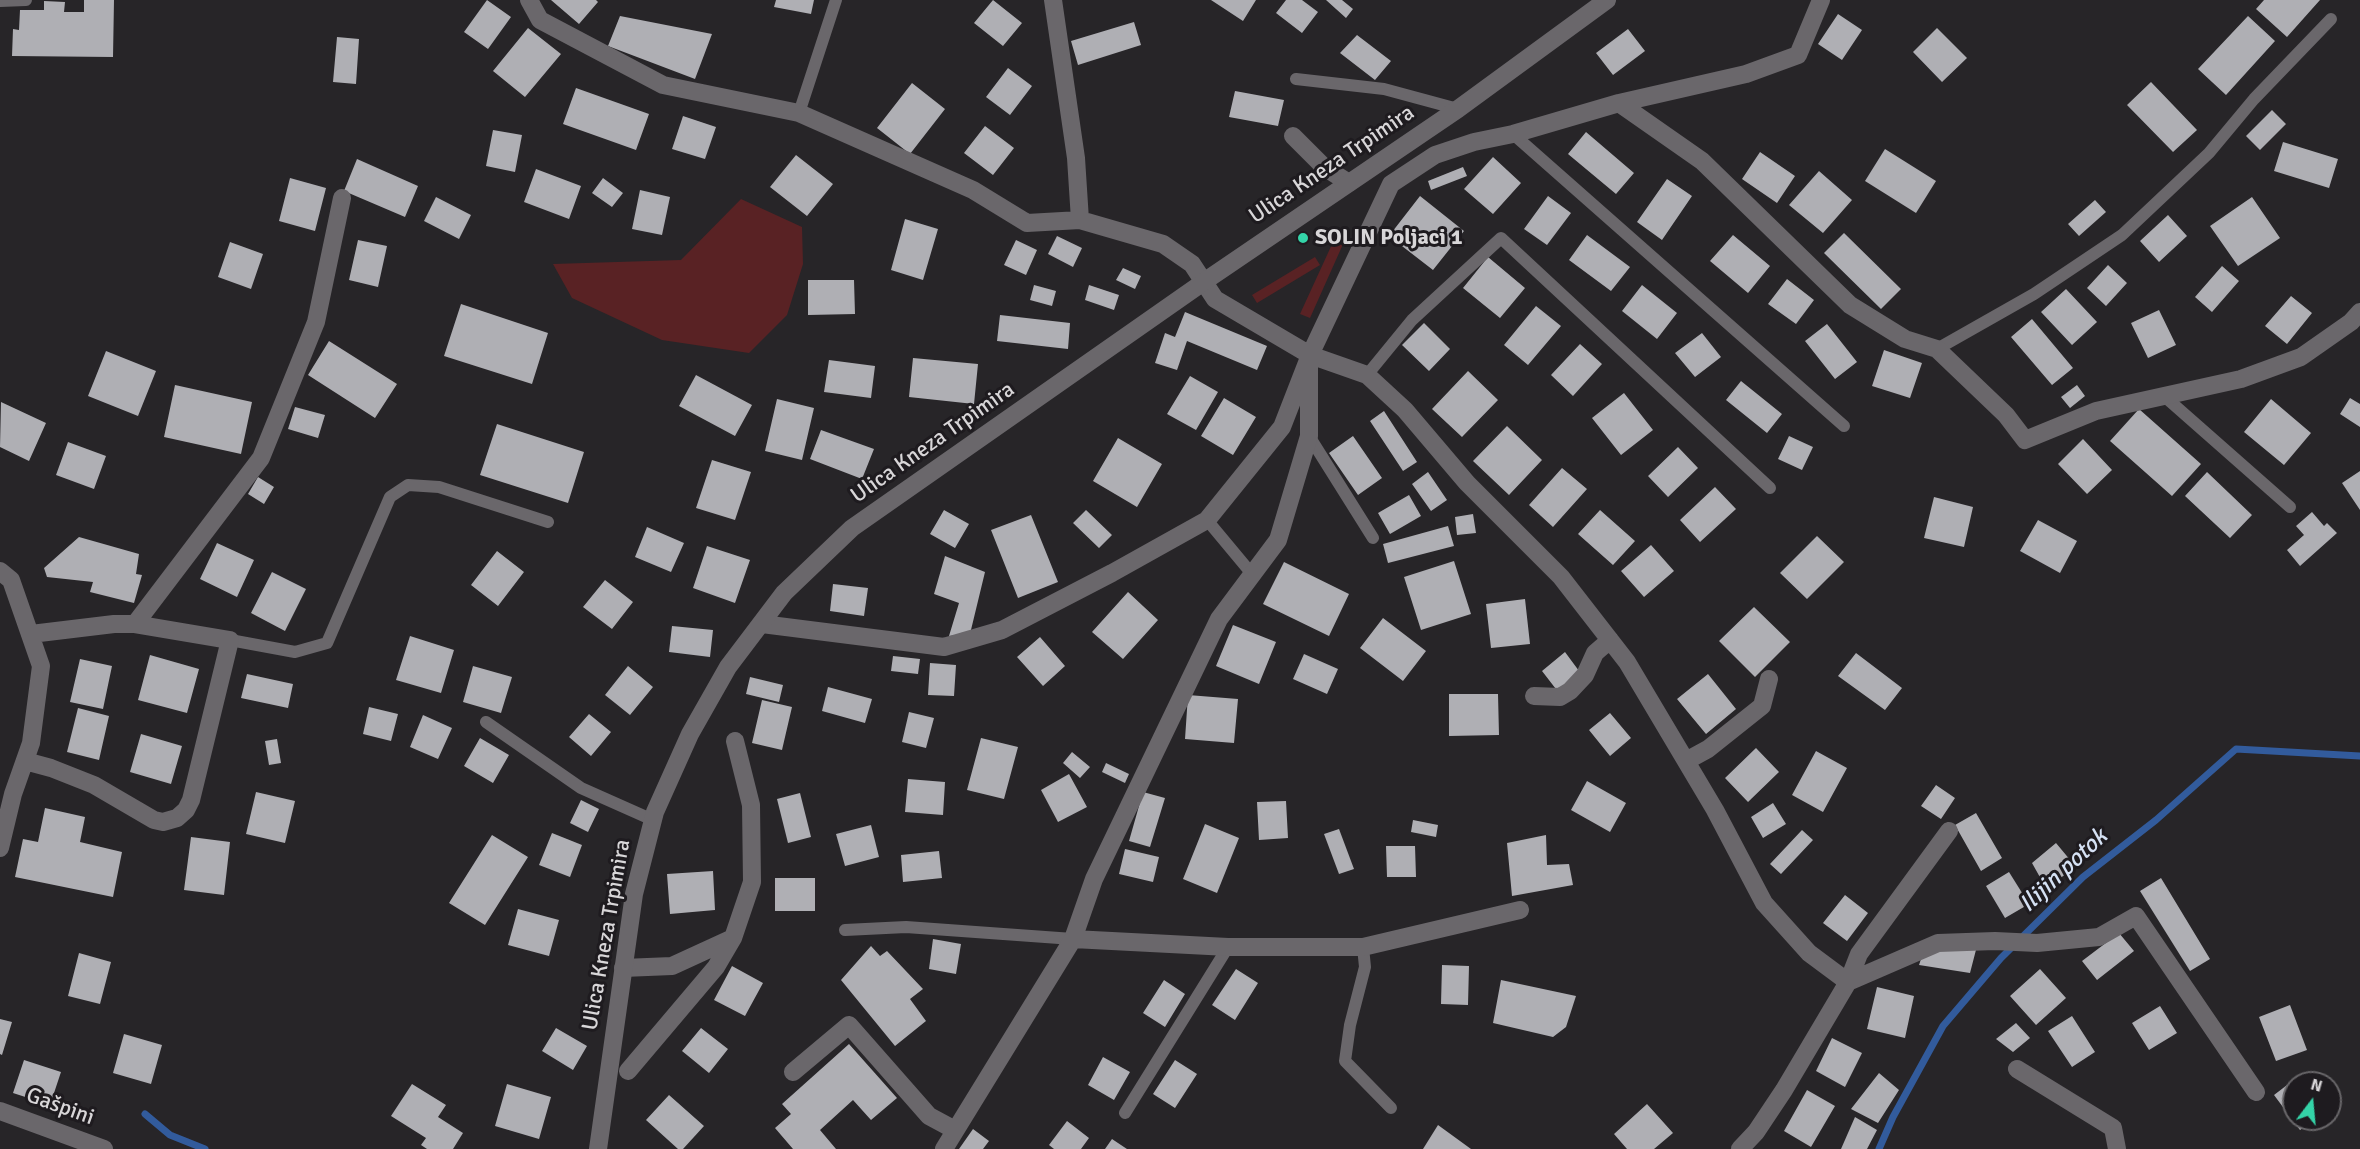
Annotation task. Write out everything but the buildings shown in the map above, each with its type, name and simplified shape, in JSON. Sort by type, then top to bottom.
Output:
[{"type":"street","points":[[530,0],[540,20],[663,85],[799,113],[973,190],[1027,223],[1080,220],[1163,244],[1192,264],[1215,299],[1310,355],[1367,375],[1405,410],[1467,483],[1561,577],[1627,662],[1686,761],[1764,903],[1809,952],[1848,982]]},
{"type":"street","points":[[1053,0],[1076,158],[1080,220]]},
{"type":"street","name":"Ulica Kneza Trpimira","points":[[598,1149],[634,894],[653,820],[690,734],[728,667],[784,593],[852,528],[1205,281],[1458,109],[1607,0]]},
{"type":"street","points":[[762,624],[944,647],[1002,630],[1207,520],[1282,427],[1310,355],[1391,184],[1435,155],[1474,142],[1513,134],[1619,103],[1746,74],[1798,55],[1821,0]]},
{"type":"street","points":[[1619,103],[1702,161],[1850,305],[1905,339],[1937,349],[2006,415],[2025,440],[2096,411],[2241,379],[2301,357],[2351,322],[2360,312]]},
{"type":"street","points":[[1293,136],[1324,167],[1349,183]]},
{"type":"street","points":[[135,624],[261,458],[316,322],[342,198]]},
{"type":"street","points":[[944,1149],[1072,939],[1094,879],[1219,619],[1278,540],[1309,436],[1310,355]]},
{"type":"street","points":[[0,571],[11,580],[41,666],[31,743],[13,794],[0,848]]},
{"type":"street","points":[[25,761],[51,768],[94,785],[154,820],[163,822],[177,818],[186,810],[191,800],[230,640],[135,624],[114,624],[31,634]]},
{"type":"street","points":[[1534,696],[1560,697],[1570,691],[1585,675],[1595,653],[1610,640]]},
{"type":"street","points":[[1686,761],[1708,749],[1762,706],[1769,679]]},
{"type":"street","points":[[628,1071],[717,967],[733,938],[752,882],[751,805],[735,741]]},
{"type":"street","points":[[1740,1149],[1756,1132],[1784,1090],[1848,982],[1859,954],[1949,831]]},
{"type":"street","points":[[1072,939],[1228,947],[1363,947],[1520,910]]},
{"type":"street","points":[[1848,982],[1938,943],[1995,941],[2037,943],[2100,937],[2136,916],[2256,1092]]},
{"type":"street","points":[[623,969],[672,966],[733,938]]},
{"type":"street","points":[[793,1072],[849,1025],[929,1116],[955,1130]]},
{"type":"street","points":[[2017,1069],[2113,1128],[2117,1149]]},
{"type":"street","name":"Gašpini","points":[[0,1111],[104,1149]]},
{"type":"lane","points":[[0,1],[26,0]]},
{"type":"lane","points":[[799,113],[836,0]]},
{"type":"lane","points":[[1937,349],[2034,294],[2122,235],[2209,153],[2254,99],[2331,20]]},
{"type":"lane","points":[[1296,79],[1384,89],[1458,109]]},
{"type":"lane","points":[[1513,134],[1844,426]]},
{"type":"lane","points":[[1367,375],[1412,320],[1502,238],[1770,488]]},
{"type":"lane","points":[[2164,396],[2290,507]]},
{"type":"lane","points":[[1309,436],[1373,538]]},
{"type":"lane","points":[[230,640],[295,652],[327,643],[390,497],[408,485],[439,487],[548,522]]},
{"type":"lane","points":[[1207,520],[1252,574]]},
{"type":"lane","points":[[486,723],[581,788],[653,820]]},
{"type":"lane","points":[[845,930],[906,927],[1072,939]]},
{"type":"lane","points":[[1125,1113],[1228,947]]},
{"type":"lane","points":[[1363,947],[1365,967],[1350,1025],[1345,1061],[1391,1108]]},
{"type":"shaded area","points":[[741,199],[802,227],[803,264],[787,315],[749,353],[662,340],[572,298],[553,264],[681,260]]},
{"type":"shaded area","points":[[1339,229],[1348,233],[1310,318],[1300,314]]},
{"type":"shaded area","points":[[1315,257],[1320,265],[1257,303],[1252,295]]},
{"type":"waterway","name":"Ilijin potok","points":[[1879,1149],[1893,1117],[1943,1026],[2001,958],[2083,877],[2156,820],[2236,749],[2360,756]]},
{"type":"waterway","points":[[145,1114],[170,1135],[205,1149]]},
{"type":"place","name":"SOLIN Poljaci 1","points":[[1303,238]]}]
